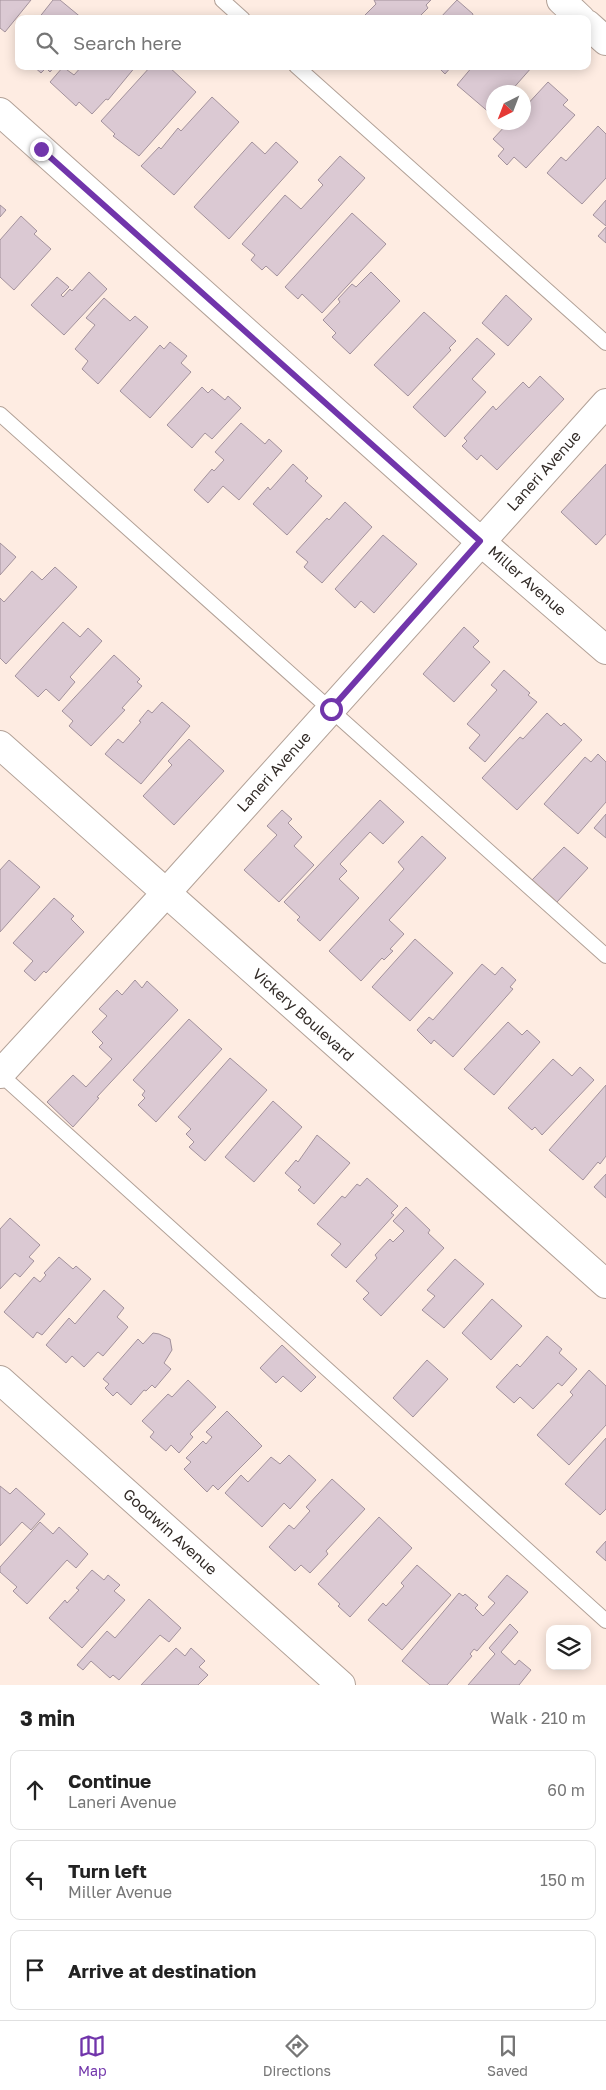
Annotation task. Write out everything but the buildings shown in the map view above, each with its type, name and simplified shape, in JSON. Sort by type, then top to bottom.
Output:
[{"type":"street","points":[[561,0],[578,15]]},
{"type":"street","points":[[591,28],[606,41]]},
{"type":"street","name":"Miller Avenue","points":[[0,112],[480,541],[606,650]]},
{"type":"street","name":"Laneri Avenue","points":[[0,1074],[166,893],[606,402]]},
{"type":"street","name":"Vickery Boulevard","points":[[0,745],[606,1284]]},
{"type":"street","name":"Goodwin Avenue","points":[[0,1380],[341,1685]]},
{"type":"lane","points":[[222,0],[239,15]]},
{"type":"lane","points":[[300,70],[606,343]]},
{"type":"lane","points":[[0,414],[606,956]]},
{"type":"lane","points":[[0,1074],[606,1621]]},
{"type":"route","points":[[41,149],[480,541],[331,709]]}]
